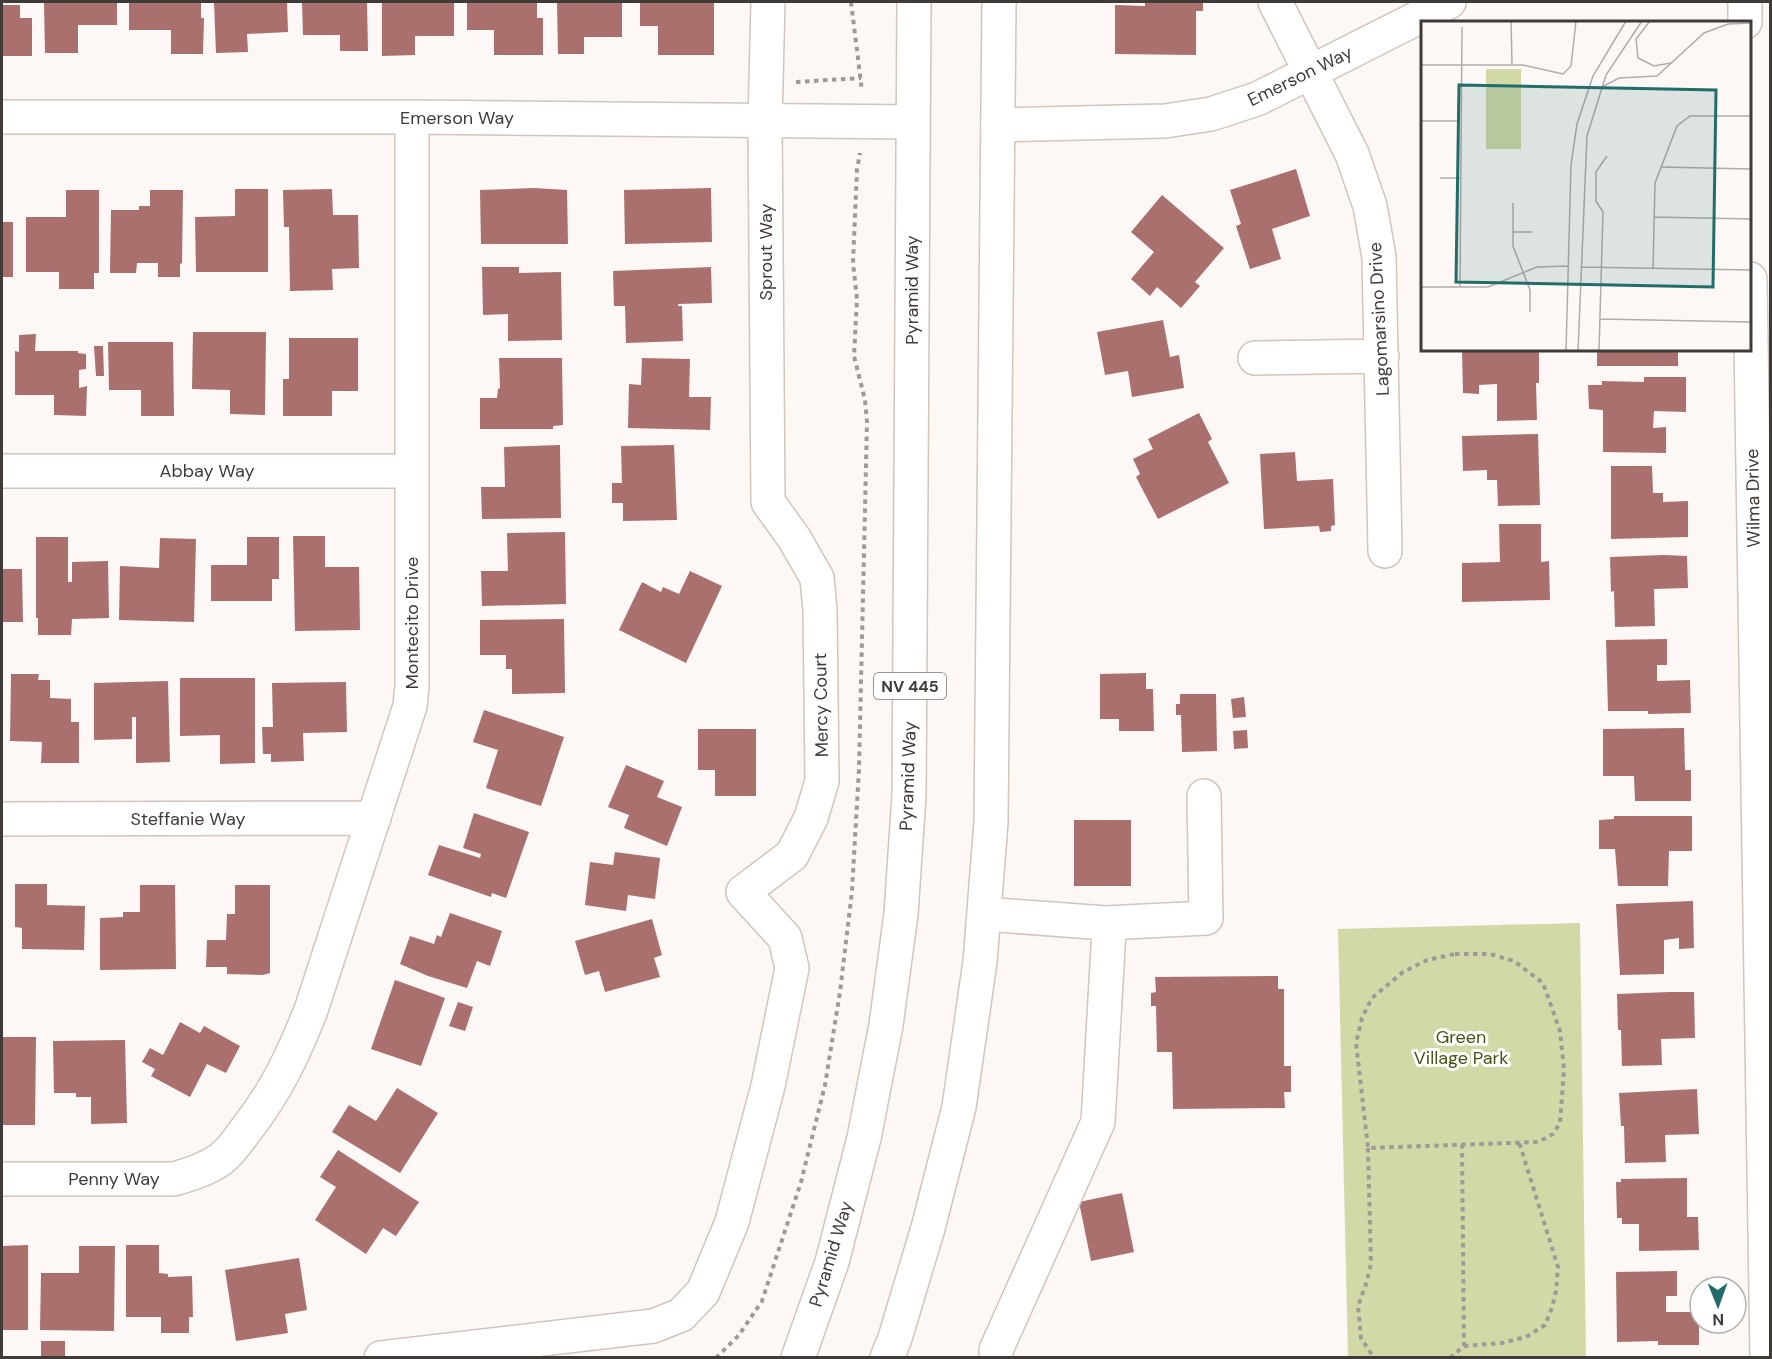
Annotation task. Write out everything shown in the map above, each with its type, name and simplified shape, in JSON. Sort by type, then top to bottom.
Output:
[{"type":"street","name":"Sprout Way","points":[[768,2],[765,121],[768,502]]},
{"type":"street","name":"Pyramid Way","points":[[798,1357],[832,1262],[864,1138],[886,1025],[901,914],[909,796],[914,2]]},
{"type":"street","points":[[887,1358],[928,1228],[959,1107],[985,914],[991,822],[999,2]]},
{"type":"street","name":"Lagomarsino Drive","points":[[1275,2],[1352,154],[1370,206],[1379,257],[1385,551]]},
{"type":"street","name":"Emerson Way","points":[[998,125],[1165,121],[1211,114],[1257,99],[1449,2]]},
{"type":"street","points":[[1745,2],[1745,21]]},
{"type":"street","name":"Emerson Way","points":[[2,117],[412,117],[913,122]]},
{"type":"street","name":"Montecito Drive","points":[[221,1159],[235,1145],[264,1106],[292,1057],[311,1010],[410,706],[412,686],[412,117]]},
{"type":"street","name":"Wilma Drive","points":[[1751,342],[1763,717],[1767,1358]]},
{"type":"street","points":[[1255,358],[1382,356]]},
{"type":"street","name":"Abbay Way","points":[[2,471],[412,471]]},
{"type":"street","name":"Mercy Court","points":[[381,1358],[653,1326],[681,1316],[703,1292],[732,1222],[768,1086],[792,968],[785,938],[743,892],[792,855],[811,818],[822,781],[820,610],[817,578],[794,538],[768,502]]},
{"type":"street","points":[[985,914],[1105,923],[1206,918],[1204,796]]},
{"type":"street","name":"Steffanie Way","points":[[2,819],[374,818]]},
{"type":"street","points":[[996,1358],[996,1350],[1098,1122],[1109,930],[1105,923]]},
{"type":"street","name":"Penny Way","points":[[2,1179],[174,1179],[200,1171],[221,1159]]},
{"type":"path","points":[[766,84],[861,78]]},
{"type":"path","points":[[1368,1148],[1538,1142],[1553,1134],[1560,1122],[1564,1069],[1560,1031],[1543,983],[1514,961],[1490,954],[1455,954],[1427,960],[1403,972],[1372,998],[1362,1018],[1356,1043],[1368,1148],[1371,1264],[1358,1306],[1361,1338],[1375,1358]]},
{"type":"path","points":[[1450,1358],[1464,1346],[1502,1343],[1526,1337],[1545,1325],[1552,1308],[1558,1267],[1519,1142]]},
{"type":"path","points":[[1462,1145],[1464,1346]]},
{"type":"green space","name":"Green Village Park","points":[[1580,923],[1586,1357],[1348,1357],[1338,929]]},
{"type":"building","points":[[44,2],[117,2],[117,25],[78,25],[78,53],[45,53]]},
{"type":"building","points":[[129,2],[201,2],[201,18],[204,18],[203,54],[171,54],[171,30],[129,30]]},
{"type":"building","points":[[214,2],[287,2],[288,32],[247,34],[248,52],[216,53]]},
{"type":"building","points":[[302,2],[367,2],[368,51],[340,51],[340,35],[303,35]]},
{"type":"building","points":[[382,2],[454,2],[454,36],[415,36],[415,55],[382,56]]},
{"type":"building","points":[[467,2],[537,2],[537,18],[543,18],[543,55],[494,55],[494,30],[467,30]]},
{"type":"building","points":[[557,2],[622,2],[622,37],[584,37],[584,54],[558,54]]},
{"type":"building","points":[[714,2],[714,55],[658,55],[658,26],[640,26],[640,3]]},
{"type":"building","points":[[1145,2],[1203,2],[1203,11],[1196,11],[1196,55],[1115,54],[1115,5],[1145,6]]},
{"type":"building","points":[[2,5],[20,5],[20,18],[32,18],[32,56],[2,56]]},
{"type":"building","points":[[1296,169],[1310,216],[1272,229],[1281,259],[1250,269],[1236,226],[1241,224],[1230,190]]},
{"type":"building","points":[[534,188],[567,190],[568,244],[481,244],[480,190]]},
{"type":"building","points":[[711,188],[712,242],[625,244],[624,190]]},
{"type":"building","points":[[235,189],[268,189],[268,272],[196,272],[195,217],[235,216]]},
{"type":"building","points":[[332,189],[333,215],[358,215],[359,268],[332,269],[333,290],[290,291],[289,227],[284,227],[283,190]]},
{"type":"building","points":[[66,190],[99,190],[99,273],[94,273],[94,289],[59,289],[59,272],[26,272],[26,217],[66,217]]},
{"type":"building","points":[[150,190],[183,190],[180,277],[158,277],[158,263],[137,263],[136,273],[110,273],[111,210],[139,210],[139,206],[150,206]]},
{"type":"building","points":[[1162,195],[1224,248],[1195,282],[1200,286],[1181,308],[1157,287],[1150,296],[1131,279],[1154,252],[1131,232]]},
{"type":"building","points":[[2,222],[13,222],[13,277],[2,277]]},
{"type":"building","points":[[482,267],[519,267],[519,273],[561,272],[562,340],[508,341],[508,314],[483,315]]},
{"type":"building","points":[[711,267],[712,303],[678,304],[682,306],[683,341],[626,343],[625,306],[614,306],[613,271]]},
{"type":"building","points":[[1163,320],[1170,357],[1179,355],[1184,388],[1132,397],[1128,371],[1105,375],[1097,332]]},
{"type":"building","points":[[193,332],[266,332],[265,415],[230,414],[230,390],[192,389]]},
{"type":"building","points":[[36,334],[35,351],[78,351],[78,353],[86,354],[86,369],[79,370],[79,388],[87,386],[86,416],[54,415],[54,395],[15,395],[15,351],[19,352],[19,335]]},
{"type":"building","points":[[289,338],[358,338],[358,391],[332,391],[332,416],[283,416],[283,379],[289,379]]},
{"type":"building","points":[[108,342],[173,342],[174,416],[141,416],[141,390],[109,390]]},
{"type":"building","points":[[94,346],[103,346],[104,376],[96,376]]},
{"type":"building","points":[[1462,351],[1539,351],[1539,383],[1536,383],[1537,420],[1497,421],[1497,384],[1479,385],[1479,394],[1463,393]]},
{"type":"building","points":[[1597,351],[1678,351],[1678,366],[1597,366]]},
{"type":"building","points":[[499,358],[562,358],[563,425],[553,426],[553,429],[480,429],[480,398],[497,398],[500,388]]},
{"type":"building","points":[[642,358],[690,359],[689,397],[711,397],[710,430],[628,428],[629,384],[641,385]]},
{"type":"building","points":[[1644,377],[1686,377],[1686,412],[1654,411],[1653,428],[1666,427],[1666,453],[1603,452],[1603,410],[1589,409],[1588,385],[1602,385],[1602,381],[1644,382]]},
{"type":"building","points":[[1199,413],[1212,439],[1208,442],[1229,483],[1158,519],[1136,477],[1140,474],[1133,459],[1153,449],[1148,439]]},
{"type":"building","points":[[1538,434],[1540,505],[1498,506],[1497,480],[1487,480],[1487,470],[1463,471],[1462,436]]},
{"type":"building","points":[[560,445],[561,518],[482,519],[481,487],[505,487],[504,447]]},
{"type":"building","points":[[674,445],[677,520],[623,521],[623,503],[612,503],[612,483],[622,483],[621,446]]},
{"type":"building","points":[[1295,452],[1297,481],[1333,479],[1335,525],[1331,526],[1331,531],[1320,532],[1319,526],[1264,529],[1260,454]]},
{"type":"building","points":[[1611,466],[1652,466],[1653,493],[1663,493],[1663,502],[1688,501],[1688,537],[1611,539]]},
{"type":"building","points":[[1499,524],[1541,524],[1541,562],[1549,561],[1550,600],[1462,602],[1462,563],[1500,562]]},
{"type":"building","points":[[565,532],[566,604],[482,606],[481,571],[508,571],[507,533]]},
{"type":"building","points":[[293,536],[325,536],[325,567],[359,567],[360,630],[295,631]]},
{"type":"building","points":[[36,537],[68,537],[68,582],[72,582],[72,562],[108,561],[109,618],[72,619],[71,635],[38,635]]},
{"type":"building","points":[[247,537],[279,537],[279,579],[272,579],[272,601],[211,601],[211,565],[247,565]]},
{"type":"building","points":[[160,538],[196,539],[194,622],[119,620],[120,566],[159,568]]},
{"type":"building","points":[[1687,556],[1688,588],[1654,589],[1655,626],[1615,627],[1610,557]]},
{"type":"building","points":[[2,569],[22,569],[23,622],[2,622]]},
{"type":"building","points":[[690,571],[722,586],[686,663],[619,630],[642,582],[661,592],[663,587],[679,594]]},
{"type":"building","points":[[564,619],[565,693],[512,694],[512,669],[506,669],[506,655],[480,655],[480,620]]},
{"type":"building","points":[[1667,639],[1667,665],[1657,665],[1657,681],[1690,680],[1691,713],[1648,714],[1648,711],[1608,711],[1606,640]]},
{"type":"building","points":[[1146,673],[1146,689],[1153,689],[1154,731],[1119,731],[1119,719],[1100,719],[1100,674]]},
{"type":"building","points":[[11,674],[39,674],[38,680],[50,680],[50,698],[71,699],[71,722],[79,722],[79,763],[41,763],[42,742],[10,741]]},
{"type":"building","points":[[180,678],[255,678],[255,763],[220,764],[220,735],[180,736]]},
{"type":"building","points":[[168,681],[170,762],[136,763],[136,717],[132,717],[132,739],[94,740],[94,683]]},
{"type":"building","points":[[346,682],[347,732],[303,733],[304,761],[271,762],[271,754],[263,754],[262,727],[273,727],[272,683]]},
{"type":"building","points":[[1180,694],[1216,694],[1217,751],[1182,752],[1181,715],[1176,715],[1176,704],[1180,704]]},
{"type":"building","points":[[1244,697],[1246,717],[1233,718],[1231,699]]},
{"type":"building","points":[[484,710],[564,737],[541,806],[486,788],[498,750],[473,742]]},
{"type":"building","points":[[1684,728],[1685,770],[1691,770],[1691,801],[1635,801],[1634,776],[1603,776],[1603,729]]},
{"type":"building","points":[[698,729],[756,729],[756,796],[715,796],[715,770],[698,770]]},
{"type":"building","points":[[1247,730],[1248,748],[1234,749],[1233,731]]},
{"type":"building","points":[[626,765],[664,781],[657,797],[682,807],[667,846],[624,828],[629,815],[608,807]]},
{"type":"building","points":[[474,813],[529,832],[506,898],[492,893],[491,897],[428,875],[439,845],[480,858],[481,854],[463,848]]},
{"type":"building","points":[[1614,816],[1692,816],[1692,851],[1669,851],[1668,886],[1618,886],[1615,849],[1599,849],[1599,820],[1614,819]]},
{"type":"building","points":[[1074,820],[1131,820],[1131,886],[1074,886]]},
{"type":"building","points":[[615,852],[660,858],[655,899],[628,895],[626,911],[585,905],[590,862],[613,865]]},
{"type":"building","points":[[15,884],[47,884],[47,905],[85,906],[84,950],[22,949],[22,928],[15,927]]},
{"type":"building","points":[[140,885],[175,885],[176,969],[100,970],[100,918],[123,917],[123,912],[140,912]]},
{"type":"building","points":[[235,885],[270,885],[270,973],[263,975],[227,974],[227,967],[206,967],[207,940],[226,940],[227,914],[235,914]]},
{"type":"building","points":[[1693,901],[1694,948],[1679,949],[1679,938],[1664,940],[1664,974],[1620,975],[1616,904]]},
{"type":"building","points":[[450,913],[502,931],[490,966],[477,961],[467,988],[428,976],[400,964],[410,936],[434,944],[437,935],[441,937]]},
{"type":"building","points":[[652,919],[662,955],[654,958],[660,977],[605,992],[599,971],[585,975],[575,941]]},
{"type":"building","points":[[1278,976],[1278,989],[1284,989],[1284,1066],[1291,1066],[1291,1092],[1284,1092],[1285,1108],[1173,1109],[1172,1052],[1157,1052],[1156,1006],[1151,1006],[1151,993],[1156,992],[1155,977]]},
{"type":"building","points":[[395,980],[445,998],[421,1066],[371,1049]]},
{"type":"building","points":[[1694,992],[1695,1038],[1661,1039],[1662,1065],[1622,1066],[1617,994]]},
{"type":"building","points":[[458,1002],[473,1007],[465,1031],[449,1026]]},
{"type":"building","points":[[180,1022],[200,1033],[204,1026],[240,1046],[226,1073],[207,1064],[190,1097],[151,1076],[155,1069],[142,1062],[150,1048],[163,1055]]},
{"type":"building","points":[[2,1037],[36,1037],[35,1125],[3,1125]]},
{"type":"building","points":[[125,1040],[127,1123],[91,1124],[91,1097],[76,1097],[76,1093],[54,1093],[53,1041]]},
{"type":"building","points":[[397,1088],[438,1113],[400,1173],[332,1132],[349,1105],[376,1121]]},
{"type":"building","points":[[1697,1089],[1699,1134],[1665,1135],[1666,1162],[1625,1163],[1624,1126],[1621,1126],[1619,1093]]},
{"type":"building","points":[[338,1150],[419,1202],[396,1236],[383,1228],[366,1254],[315,1220],[336,1187],[320,1177]]},
{"type":"building","points":[[1687,1178],[1687,1217],[1698,1217],[1699,1250],[1639,1251],[1639,1224],[1622,1224],[1622,1218],[1617,1218],[1616,1182],[1621,1182],[1621,1179]]},
{"type":"building","points":[[1122,1193],[1134,1252],[1091,1261],[1079,1202]]},
{"type":"building","points":[[28,1245],[28,1330],[2,1330],[2,1246]]},
{"type":"building","points":[[126,1245],[159,1245],[159,1273],[168,1274],[168,1277],[192,1276],[193,1317],[189,1317],[189,1333],[161,1333],[161,1317],[126,1317]]},
{"type":"building","points":[[79,1246],[115,1246],[114,1331],[40,1330],[41,1273],[79,1273]]},
{"type":"building","points":[[299,1258],[307,1310],[285,1314],[288,1333],[236,1341],[225,1270]]},
{"type":"building","points":[[1677,1271],[1677,1296],[1666,1296],[1666,1312],[1688,1312],[1688,1335],[1699,1335],[1699,1345],[1658,1345],[1658,1341],[1617,1342],[1616,1272]]},
{"type":"building","points":[[41,1341],[65,1341],[65,1358],[41,1358]]}]
